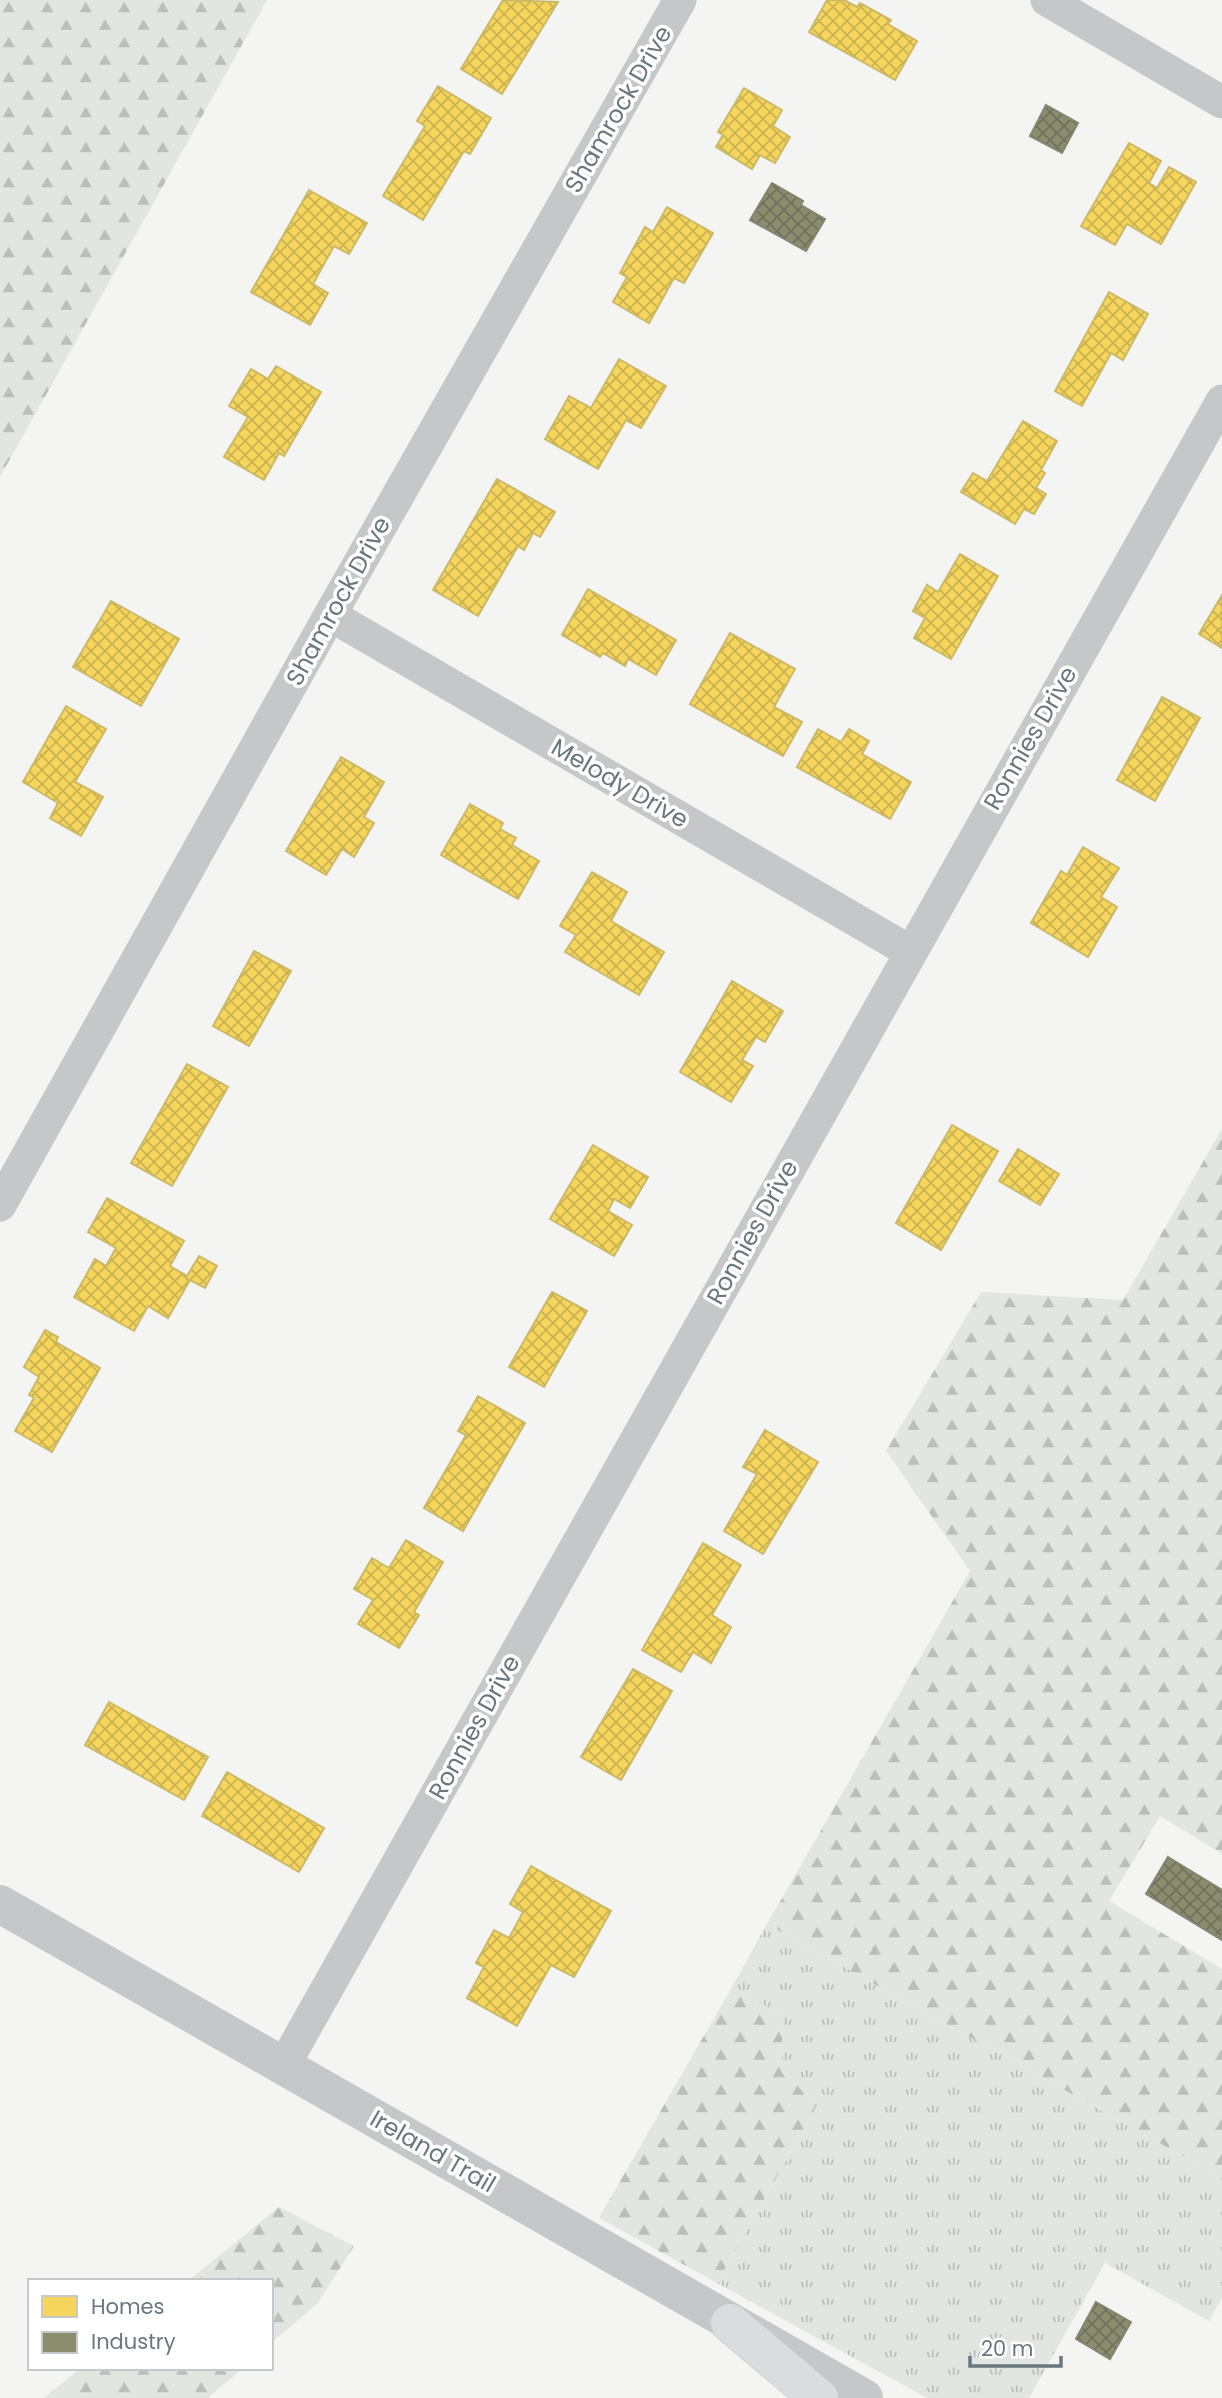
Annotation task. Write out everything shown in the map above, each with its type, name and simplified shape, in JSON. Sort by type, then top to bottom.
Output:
[{"type":"main road","points":[[730,2323],[819,2398]]},
{"type":"street","name":"Shamrock Drive","points":[[0,1205],[330,615],[680,0]]},
{"type":"street","points":[[1047,0],[1222,102]]},
{"type":"street","name":"Ronnies Drive","points":[[284,2065],[909,951],[1222,401]]},
{"type":"street","name":"Melody Drive","points":[[330,615],[909,951]]},
{"type":"street","name":"Ireland Trail","points":[[0,1905],[864,2398]]},
{"type":"green space","points":[[0,0],[267,0],[0,477]]},
{"type":"green space","points":[[1222,1129],[1222,1854],[1160,1816],[1109,1901],[1222,1969],[1222,2178],[767,1924],[970,1571],[886,1451],[981,1292],[1123,1300]]},
{"type":"green space","points":[[767,1924],[1222,2178],[1222,2298],[1209,2321],[1105,2263],[1029,2398],[927,2398],[717,2283],[817,2105],[781,2070],[783,2016],[732,1987]]},
{"type":"green space","points":[[732,1987],[783,2016],[781,2070],[817,2105],[717,2283],[599,2218]]},
{"type":"green space","points":[[279,2207],[354,2246],[317,2304],[273,2341],[273,2279],[190,2279]]},
{"type":"green space","points":[[79,2370],[241,2370],[208,2398],[44,2398]]},
{"type":"building: Homes","points":[[503,0],[558,2],[502,94],[461,69]]},
{"type":"building: Homes","points":[[827,0],[844,0],[857,7],[860,3],[891,20],[888,24],[917,41],[895,80],[809,32]]},
{"type":"building: Homes","points":[[438,86],[491,118],[470,154],[464,151],[423,220],[383,196],[425,126],[417,121]]},
{"type":"building: Homes","points":[[744,88],[782,110],[773,126],[790,137],[775,163],[760,155],[752,169],[716,147],[723,135],[718,132]]},
{"type":"building: Homes","points":[[1129,143],[1161,161],[1149,183],[1157,188],[1169,167],[1196,182],[1161,244],[1127,224],[1115,245],[1081,226]]},
{"type":"building: Homes","points":[[309,190],[367,223],[349,254],[334,246],[313,284],[328,293],[310,325],[251,292]]},
{"type":"building: Homes","points":[[667,207],[713,233],[684,283],[674,278],[649,323],[613,302],[627,277],[620,273],[645,227],[653,232]]},
{"type":"building: Homes","points":[[1109,292],[1148,314],[1123,360],[1111,353],[1082,406],[1055,391]]},
{"type":"building: Homes","points":[[619,359],[666,386],[641,428],[626,420],[598,469],[545,439],[569,396],[591,408]]},
{"type":"building: Homes","points":[[276,366],[321,392],[284,456],[279,453],[264,480],[224,457],[248,417],[229,406],[251,369],[268,379]]},
{"type":"building: Homes","points":[[1023,421],[1057,441],[1041,470],[1045,473],[1036,488],[1046,494],[1034,514],[1024,509],[1015,524],[961,492],[973,473],[987,481]]},
{"type":"building: Homes","points":[[497,479],[555,512],[540,537],[533,533],[524,550],[518,546],[478,616],[433,590]]},
{"type":"building: Homes","points":[[960,554],[998,576],[951,659],[914,638],[925,618],[913,611],[927,585],[938,592]]},
{"type":"building: Homes","points":[[588,589],[676,640],[656,675],[628,659],[625,666],[603,653],[600,657],[562,635]]},
{"type":"building: Homes","points":[[1222,595],[1222,648],[1199,634]]},
{"type":"building: Homes","points":[[111,601],[179,639],[141,706],[73,667]]},
{"type":"building: Homes","points":[[730,633],[795,669],[774,707],[802,722],[783,756],[690,704]]},
{"type":"building: Homes","points":[[1162,697],[1200,718],[1155,801],[1117,780]]},
{"type":"building: Homes","points":[[66,706],[106,729],[75,782],[103,797],[81,836],[50,818],[58,803],[23,782]]},
{"type":"building: Homes","points":[[818,729],[841,742],[849,729],[869,741],[862,754],[911,782],[890,819],[797,767]]},
{"type":"building: Homes","points":[[341,757],[384,782],[364,817],[374,823],[354,857],[342,849],[326,875],[286,851]]},
{"type":"building: Homes","points":[[470,804],[503,823],[500,829],[516,838],[512,845],[539,861],[518,899],[441,855]]},
{"type":"building: Homes","points":[[1083,847],[1119,868],[1101,897],[1117,907],[1088,957],[1031,923],[1061,871],[1067,875]]},
{"type":"building: Homes","points":[[592,872],[627,892],[611,921],[664,952],[639,995],[565,952],[576,935],[560,926]]},
{"type":"building: Homes","points":[[254,951],[291,971],[249,1046],[213,1026]]},
{"type":"building: Homes","points":[[732,981],[783,1011],[765,1042],[756,1037],[742,1060],[753,1066],[731,1102],[680,1072]]},
{"type":"building: Homes","points":[[187,1064],[228,1087],[172,1186],[131,1163]]},
{"type":"building: Homes","points":[[952,1125],[998,1151],[941,1250],[896,1223]]},
{"type":"building: Homes","points":[[593,1145],[648,1177],[630,1208],[614,1199],[608,1211],[632,1225],[614,1256],[550,1219]]},
{"type":"building: Homes","points":[[1018,1149],[1059,1174],[1040,1205],[999,1181]]},
{"type":"building: Homes","points":[[107,1198],[184,1241],[170,1266],[187,1276],[199,1256],[217,1266],[205,1288],[190,1280],[168,1318],[148,1306],[134,1331],[74,1297],[95,1259],[106,1266],[116,1248],[88,1232]]},
{"type":"building: Homes","points":[[552,1292],[587,1311],[544,1387],[509,1367]]},
{"type":"building: Homes","points":[[45,1330],[58,1337],[56,1342],[100,1368],[52,1452],[15,1431],[34,1398],[29,1395],[39,1377],[24,1367]]},
{"type":"building: Homes","points":[[478,1396],[525,1423],[463,1531],[424,1508],[466,1435],[458,1431]]},
{"type":"building: Homes","points":[[765,1430],[818,1462],[763,1554],[724,1531],[757,1474],[743,1467]]},
{"type":"building: Homes","points":[[406,1540],[443,1562],[414,1612],[419,1615],[399,1648],[358,1624],[373,1600],[354,1589],[372,1558],[389,1568]]},
{"type":"building: Homes","points":[[703,1543],[741,1565],[712,1615],[731,1627],[711,1663],[693,1652],[681,1672],[642,1650]]},
{"type":"building: Homes","points":[[633,1669],[672,1691],[621,1780],[581,1757]]},
{"type":"building: Homes","points":[[109,1702],[208,1757],[184,1800],[85,1745]]},
{"type":"building: Homes","points":[[227,1772],[324,1828],[299,1872],[202,1816]]},
{"type":"building: Homes","points":[[531,1866],[611,1911],[574,1977],[551,1965],[517,2026],[467,1998],[484,1967],[476,1963],[494,1930],[509,1938],[523,1912],[510,1904]]},
{"type":"building: Industry","points":[[1046,105],[1078,123],[1062,153],[1030,136]]},
{"type":"building: Industry","points":[[772,183],[803,201],[801,205],[825,219],[806,251],[750,220]]},
{"type":"building: Industry","points":[[1168,1857],[1222,1890],[1222,1940],[1146,1894]]},
{"type":"building: Industry","points":[[1096,2302],[1131,2322],[1110,2359],[1076,2339]]}]
